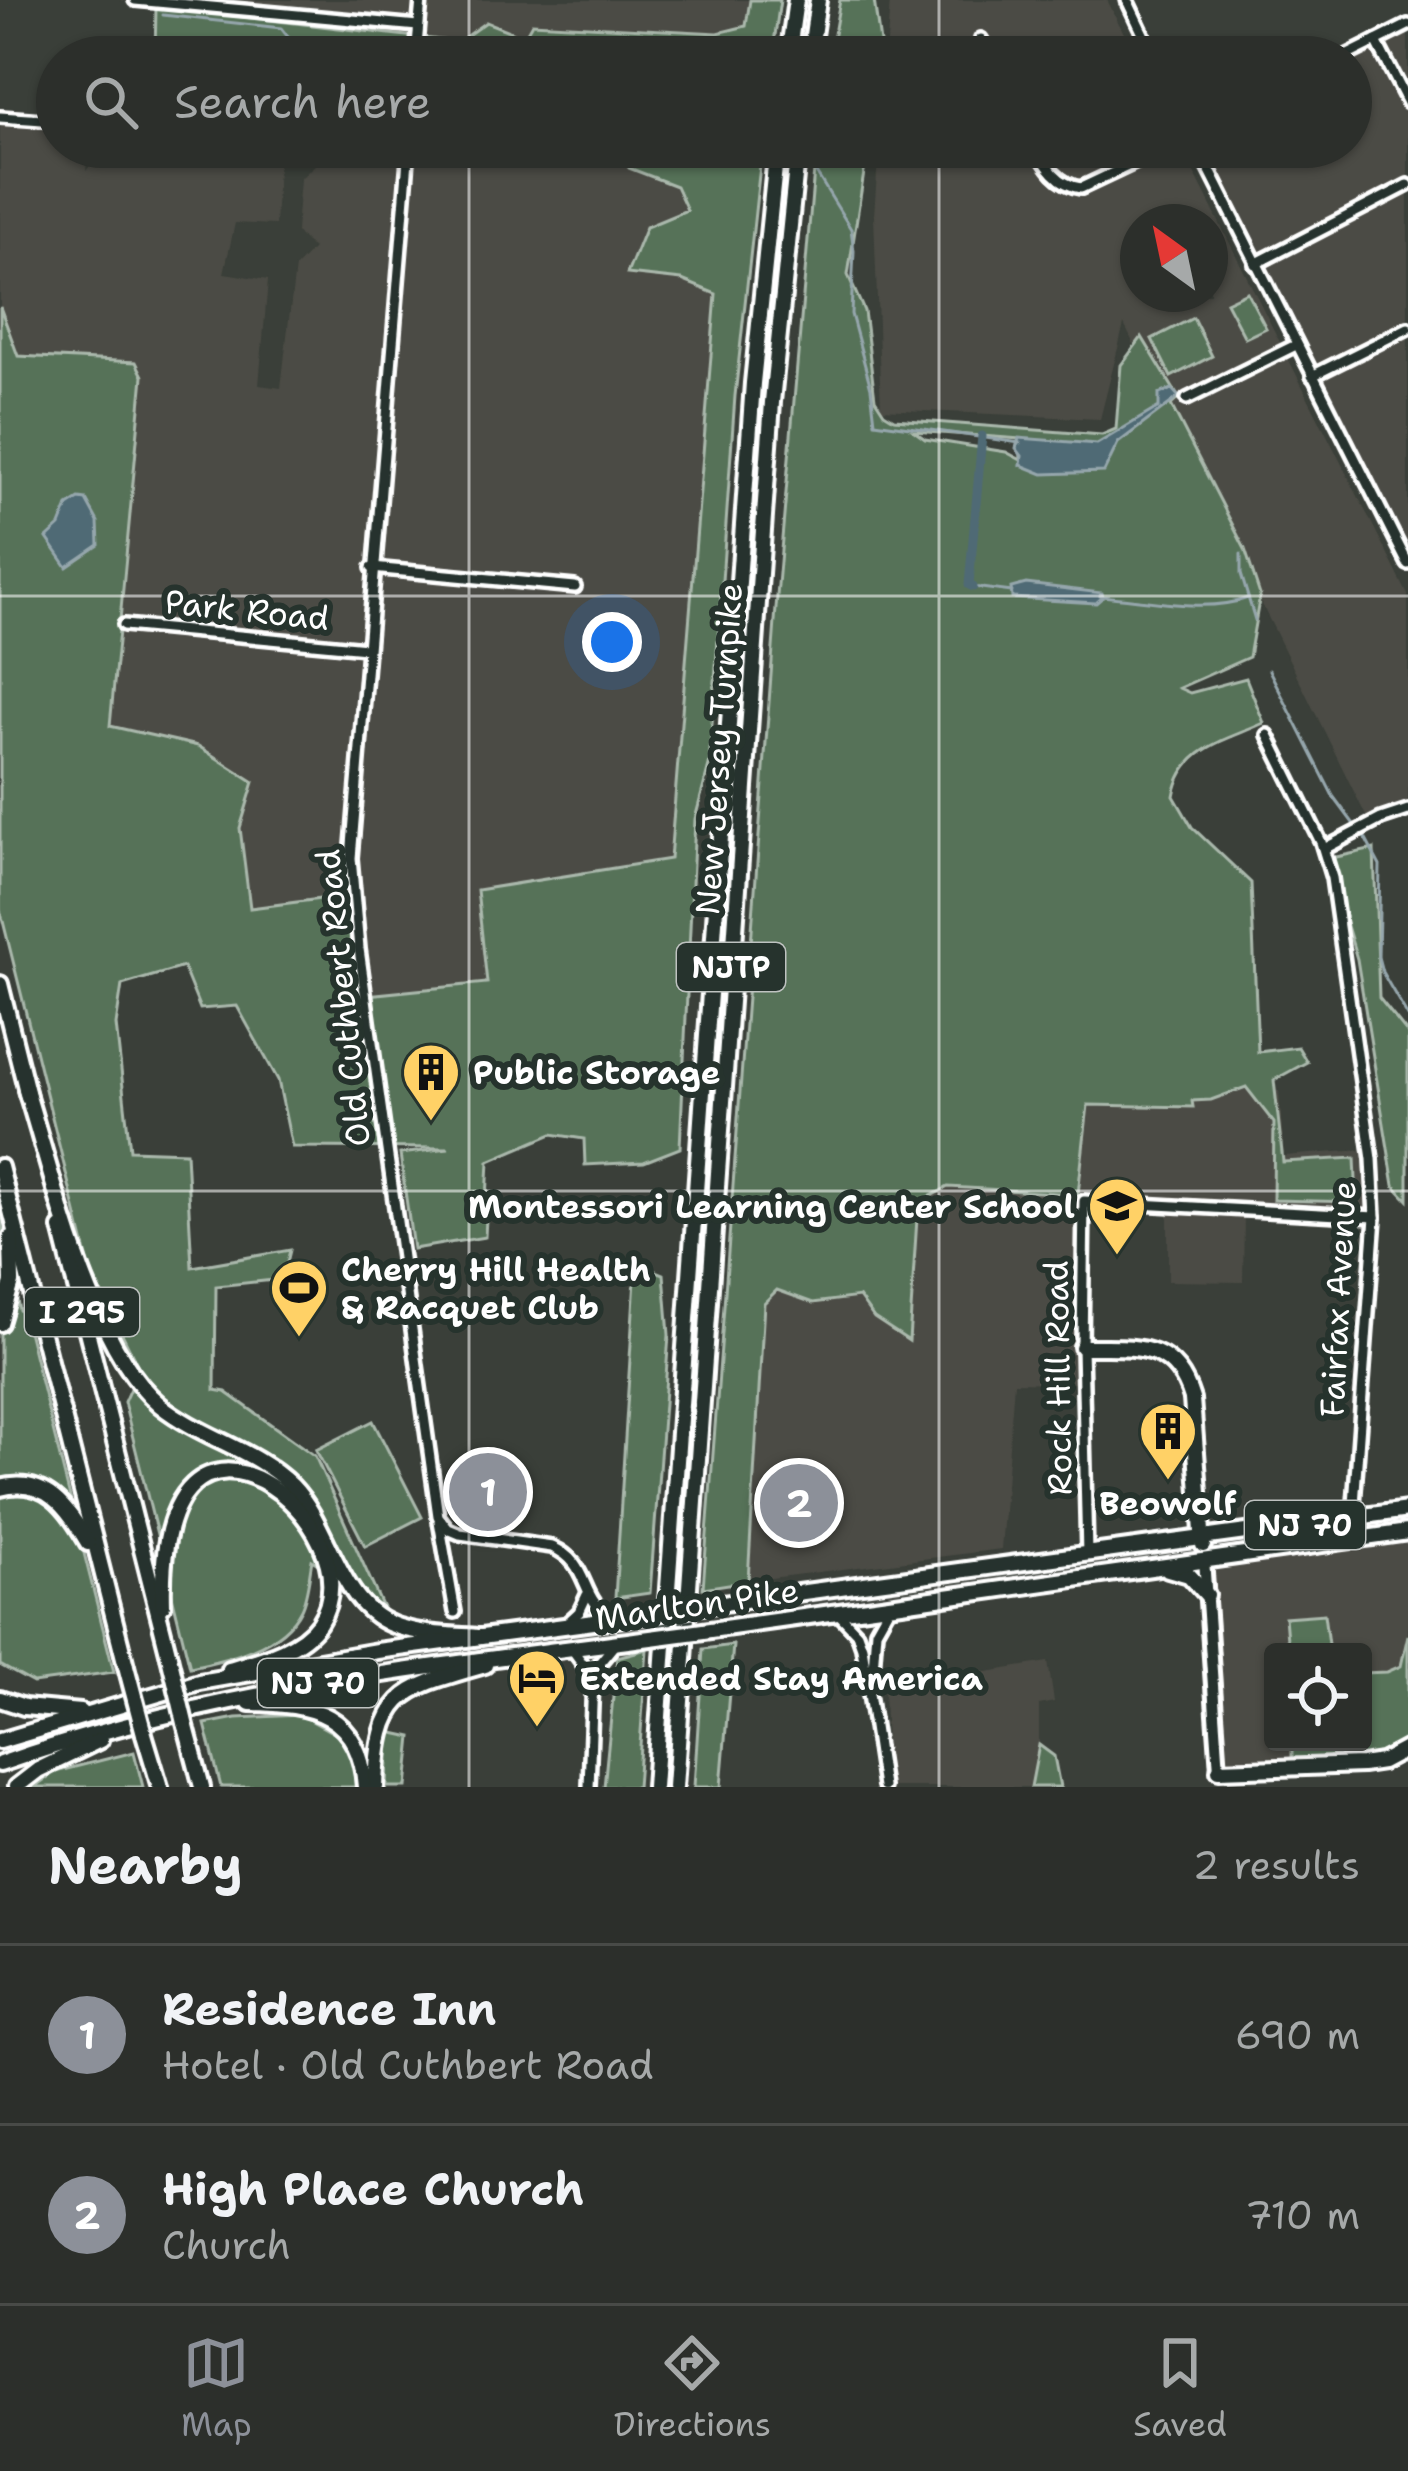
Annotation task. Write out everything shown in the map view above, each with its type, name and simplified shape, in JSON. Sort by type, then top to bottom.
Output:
[{"type":"highway","points":[[791,36],[796,0]]},
{"type":"highway","points":[[813,36],[818,0]]},
{"type":"highway","name":"New Jersey Turnpike","points":[[654,1787],[752,406],[775,168]]},
{"type":"highway","name":"New Jersey Turnpike","points":[[675,1787],[766,473],[796,168]]},
{"type":"highway","name":"I 295","points":[[0,985],[202,1787]]},
{"type":"highway","points":[[26,1090],[95,1304],[115,1351],[140,1386],[176,1417],[270,1467],[288,1483],[315,1515],[357,1597],[377,1617],[402,1629],[480,1637]]},
{"type":"highway","points":[[0,1170],[13,1262],[0,1323]]},
{"type":"highway","name":"I 295","points":[[0,1170],[158,1783]]},
{"type":"highway","points":[[1082,1347],[1158,1352],[1187,1383],[1204,1559]]},
{"type":"highway","points":[[167,1648],[164,1546],[184,1492],[222,1470],[269,1482],[301,1513],[316,1537],[329,1576],[325,1612],[309,1634],[292,1645],[199,1682]]},
{"type":"highway","points":[[0,1488],[34,1486],[55,1496],[96,1556]]},
{"type":"highway","name":"Marlton Pike","points":[[0,1742],[199,1682],[480,1637],[1408,1510]]},
{"type":"highway","name":"Marlton Pike","points":[[0,1764],[66,1741],[308,1684],[1408,1532]]},
{"type":"highway","points":[[1151,1567],[1189,1575],[1207,1594]]},
{"type":"highway","points":[[376,1787],[382,1725],[393,1706],[411,1691],[438,1679],[523,1655]]},
{"type":"highway","points":[[0,1699],[24,1707],[91,1713]]},
{"type":"highway","points":[[227,1702],[302,1706],[327,1714],[355,1744],[365,1787]]},
{"type":"highway","points":[[16,1787],[38,1770],[128,1727]]},
{"type":"highway","points":[[1219,1770],[1362,1766],[1408,1748]]},
{"type":"main road","points":[[1204,1559],[1219,1770]]},
{"type":"street","points":[[135,0],[418,26]]},
{"type":"street","points":[[417,36],[421,0]]},
{"type":"street","points":[[1127,0],[1144,36]]},
{"type":"street","points":[[1372,43],[1408,25]]},
{"type":"street","points":[[1376,41],[1408,103]]},
{"type":"street","points":[[0,117],[36,120]]},
{"type":"street","name":"Old Cuthbert Road","points":[[404,168],[352,798],[351,883],[455,1612]]},
{"type":"street","points":[[1049,168],[1073,187],[1105,180],[1128,168]]},
{"type":"street","points":[[1208,168],[1408,564]]},
{"type":"street","points":[[1255,264],[1408,185]]},
{"type":"street","points":[[1312,376],[1408,328]]},
{"type":"street","points":[[1187,399],[1296,345]]},
{"type":"street","points":[[373,568],[575,587]]},
{"type":"street","name":"Park Road","points":[[124,625],[366,648]]},
{"type":"street","name":"Fairfax Avenue","points":[[1268,735],[1324,849],[1372,1159],[1375,1217],[1353,1518]]},
{"type":"street","points":[[1324,849],[1408,810]]},
{"type":"street","name":"Rock Hill Road","points":[[1087,1554],[1084,1201],[1375,1217]]},
{"type":"street","points":[[438,1516],[448,1529],[460,1534],[565,1553],[579,1566],[600,1610],[621,1618]]},
{"type":"street","points":[[556,1627],[577,1615],[588,1590]]},
{"type":"street","points":[[871,1693],[876,1630],[891,1604]]},
{"type":"street","points":[[837,1612],[857,1633],[871,1693],[883,1787]]},
{"type":"street","points":[[590,1787],[593,1678],[616,1643]]},
{"type":"street","points":[[572,1649],[593,1678]]},
{"type":"street","points":[[1219,1770],[1220,1787]]},
{"type":"shaded area","points":[[120,0],[750,0],[746,26],[718,33],[533,23],[526,36],[403,36],[167,10]]},
{"type":"shaded area","points":[[890,0],[1107,0],[1125,36],[887,36]]},
{"type":"shaded area","points":[[1408,24],[1408,562],[1209,168],[1372,168],[1372,45]]},
{"type":"shaded area","points":[[0,114],[36,117],[36,168],[278,168],[275,225],[235,223],[224,273],[268,280],[259,385],[281,388],[295,268],[313,249],[296,232],[300,179],[312,168],[629,168],[676,186],[687,211],[629,274],[682,280],[716,293],[670,859],[477,890],[488,983],[366,995],[250,909],[240,828],[198,746],[110,726],[143,376],[136,362],[17,356],[0,307]]},
{"type":"shaded area","points":[[877,168],[1192,168],[1210,204],[1120,204],[1120,312],[1228,312],[1228,240],[1408,595],[1408,803],[1370,824],[1124,324],[1100,419],[881,409],[874,215]]},
{"type":"shaded area","points":[[1247,1087],[1279,1091],[1284,1156],[1377,1149],[1379,1212],[1244,1212],[1243,1282],[1168,1281],[1168,1206],[1079,1194],[1075,1383],[1014,1382],[1001,1549],[748,1581],[764,1303],[777,1290],[813,1303],[859,1297],[874,1318],[917,1203],[948,1187],[1078,1194],[1088,1105],[1192,1107],[1192,1101],[1211,1100]]},
{"type":"shaded area","points":[[1408,1532],[1408,1748],[1382,1762],[1219,1770],[1204,1559]]},
{"type":"shaded area","points":[[1048,1662],[1054,1702],[1039,1705],[1039,1745],[1031,1787],[887,1787],[884,1689]]},
{"type":"green space","points":[[750,0],[780,0],[775,36],[525,36],[532,23],[718,33],[746,26]]},
{"type":"green space","points":[[840,0],[874,0],[879,36],[834,36]]},
{"type":"green space","points":[[156,7],[406,36],[155,36]]},
{"type":"green space","points":[[486,22],[521,36],[466,36]]},
{"type":"green space","points":[[629,168],[760,168],[735,396],[709,766],[695,819],[680,1148],[644,1162],[585,1165],[584,1139],[552,1134],[489,1161],[485,1237],[413,1249],[400,1154],[449,1148],[292,1147],[278,1080],[237,1006],[200,1009],[183,967],[122,985],[116,1025],[130,1150],[186,1152],[192,1267],[290,1250],[283,1279],[216,1286],[215,1390],[226,1392],[315,1456],[383,1608],[312,1560],[303,1603],[281,1633],[237,1655],[190,1667],[124,1402],[139,1368],[90,1269],[0,909],[0,307],[18,356],[136,362],[143,376],[110,726],[198,746],[254,782],[240,828],[250,908],[352,895],[366,995],[487,983],[477,890],[670,859],[716,294],[682,280],[627,274],[646,227],[687,210],[676,186]]},
{"type":"green space","points":[[814,168],[865,168],[848,275],[864,311],[875,399],[884,413],[894,419],[1102,435],[1116,429],[1121,365],[1142,337],[1179,398],[1171,405],[1245,549],[1260,595],[1249,657],[1179,688],[1190,693],[1246,678],[1264,723],[1207,748],[1186,767],[1174,796],[1192,827],[1251,883],[1258,1052],[1298,1047],[1307,1062],[1274,1080],[1283,1162],[1355,1158],[1357,1202],[1273,1200],[1274,1123],[1246,1087],[1211,1100],[1192,1101],[1193,1107],[1088,1105],[1078,1194],[948,1187],[918,1203],[909,1341],[874,1318],[859,1297],[813,1303],[777,1290],[764,1303],[748,1581],[703,1588],[776,608]],"holes":[[[914,431],[1020,439],[1021,460],[1006,452],[925,439]]]},
{"type":"green space","points":[[1247,292],[1266,328],[1245,338],[1228,301]]},
{"type":"green space","points":[[1193,318],[1212,356],[1171,377],[1152,339]]},
{"type":"green space","points":[[1374,849],[1379,998],[1408,1034],[1408,1200],[1394,1185],[1357,959],[1327,859]]},
{"type":"green space","points":[[0,1216],[19,1310],[114,1672],[33,1683],[0,1665]]},
{"type":"green space","points":[[636,1263],[664,1274],[669,1335],[650,1593],[615,1598]]},
{"type":"green space","points":[[373,1421],[422,1517],[365,1546],[316,1450]]},
{"type":"green space","points":[[1324,1614],[1328,1643],[1287,1643],[1285,1617]]},
{"type":"green space","points":[[1408,1635],[1408,1739],[1367,1756],[1292,1759],[1292,1751],[1372,1751],[1372,1673],[1401,1666]]},
{"type":"green space","points":[[733,1645],[721,1787],[694,1787],[703,1649]]},
{"type":"green space","points":[[647,1649],[637,1787],[604,1787],[617,1657]]},
{"type":"green space","points":[[301,1715],[339,1736],[385,1787],[221,1787],[205,1724]]},
{"type":"green space","points":[[389,1732],[412,1737],[407,1787],[387,1787]]},
{"type":"green space","points":[[1039,1745],[1054,1756],[1060,1787],[1031,1787]]},
{"type":"green space","points":[[134,1752],[143,1787],[34,1787],[55,1772]]},
{"type":"water","points":[[1172,389],[1179,397],[1118,443],[1104,472],[1043,474],[1021,465],[1016,448],[1019,438],[1097,444],[1159,407],[1159,394]]},
{"type":"water","points":[[86,500],[98,522],[99,545],[67,567],[47,538],[60,526],[68,506]]},
{"type":"water","points":[[1026,584],[1102,593],[1103,597],[1096,603],[1012,598],[1011,588]]},
{"type":"waterway","points":[[163,15],[281,28],[287,36]]},
{"type":"waterway","points":[[813,168],[851,229],[851,314],[875,422],[1020,443]]},
{"type":"waterway","points":[[973,587],[969,585],[982,436]]},
{"type":"waterway","points":[[1241,554],[1241,574],[1255,620]]},
{"type":"waterway","points":[[973,587],[1012,592]]},
{"type":"waterway","points":[[1100,596],[1194,605],[1248,598]]},
{"type":"waterway","points":[[1269,670],[1333,796],[1356,827]]},
{"type":"waterway","points":[[1363,834],[1380,866],[1378,957],[1408,1017]]},
{"type":"place","name":"Public Storage","points":[[431,1123]]},
{"type":"place","name":"Montessori Learning Center School","points":[[1117,1257]]},
{"type":"place","name":"Cherry Hill Health & Racquet Club","points":[[299,1339]]},
{"type":"place","name":"Beowolf","points":[[1168,1482]]},
{"type":"place","name":"Residence Inn","points":[[488,1492]]},
{"type":"place","name":"High Place Church","points":[[799,1503]]},
{"type":"place","name":"Extended Stay America","points":[[537,1729]]}]
